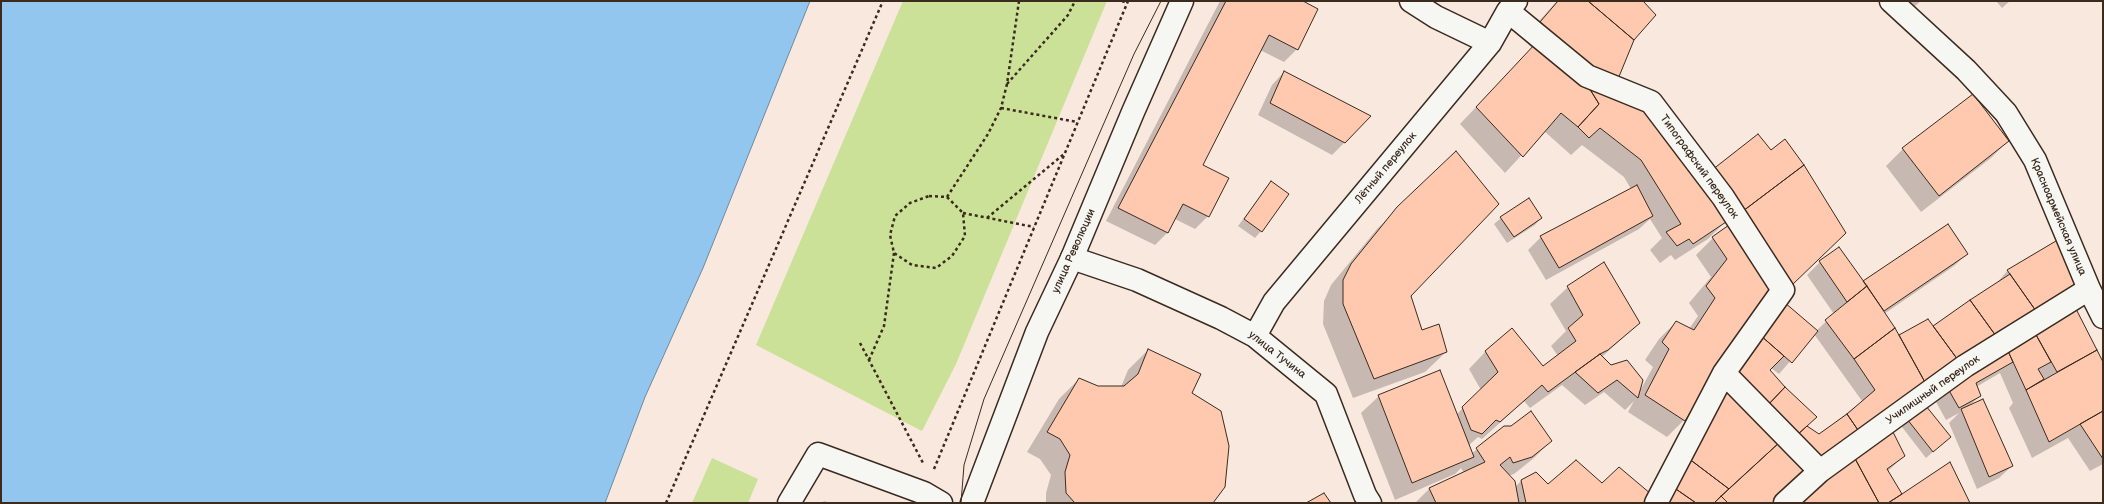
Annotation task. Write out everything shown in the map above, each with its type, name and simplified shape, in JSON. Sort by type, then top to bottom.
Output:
[{"type":"street","name":"улица Революции","points":[[972,503],[1037,332],[1072,258],[1133,112],[1182,1]]},
{"type":"street","points":[[1411,1],[1436,17],[1490,43]]},
{"type":"street","name":"Красноармейская улица","points":[[1891,1],[1966,70],[2006,113],[2035,160],[2088,289],[2103,317]]},
{"type":"street","name":"Лётный переулок","points":[[1255,336],[1274,302],[1490,43],[1512,6]]},
{"type":"street","name":"Типографский переулок","points":[[1512,6],[1587,76],[1651,102],[1723,197],[1783,290],[1724,374],[1656,503]]},
{"type":"street","name":"улица Тучина","points":[[1072,258],[1137,280],[1221,318],[1255,336],[1326,394],[1365,496],[1370,503]]},
{"type":"street","name":"Училищный переулок","points":[[1785,503],[1820,471],[1965,366],[2088,289]]},
{"type":"street","points":[[1724,374],[1820,471]]},
{"type":"street","points":[[789,503],[818,454],[932,491]]},
{"type":"path","points":[[666,503],[883,1]]},
{"type":"path","points":[[947,197],[988,134],[1001,108],[1008,84],[1019,1]]},
{"type":"path","points":[[1008,84],[1068,15],[1075,1]]},
{"type":"path","points":[[932,491],[1034,227],[1128,2],[1122,1]]},
{"type":"path","points":[[1001,108],[1077,122]]},
{"type":"path","points":[[987,218],[1065,153]]},
{"type":"path","points":[[869,361],[884,326],[894,253],[890,235],[895,216],[910,203],[930,196],[947,197],[963,213],[1034,227]]},
{"type":"path","points":[[894,253],[912,266],[936,268],[952,256],[965,236],[963,213]]},
{"type":"path","points":[[860,343],[932,491]]},
{"type":"green space","points":[[903,1],[1107,1],[956,364],[922,431],[756,345]]},
{"type":"green space","points":[[712,458],[758,479],[748,503],[692,503]]},
{"type":"water","points":[[1,1],[810,1],[703,268],[645,397],[605,503],[1,503]]},
{"type":"building","points":[[1226,1],[1303,1],[1318,9],[1298,50],[1269,35],[1203,165],[1229,178],[1209,217],[1183,204],[1168,233],[1118,208]]},
{"type":"building","points":[[1558,1],[1588,1],[1634,40],[1618,79],[1595,70],[1540,22]]},
{"type":"building","points":[[1588,1],[1643,1],[1656,15],[1634,40]]},
{"type":"building","points":[[1536,43],[1591,91],[1599,104],[1578,127],[1561,113],[1523,157],[1476,107]]},
{"type":"building","points":[[1284,71],[1371,116],[1345,143],[1270,103]]},
{"type":"building","points":[[1597,87],[1638,106],[1665,131],[1696,172],[1726,222],[1693,244],[1689,239],[1677,246],[1666,232],[1681,224],[1641,160],[1600,128],[1589,138],[1578,127],[1599,104],[1591,91]]},
{"type":"building","points":[[1973,94],[2009,141],[1939,196],[1902,148]]},
{"type":"building","points":[[1758,134],[1771,150],[1785,139],[1804,165],[1743,211],[1712,170]]},
{"type":"building","points":[[1456,151],[1499,204],[1411,296],[1422,330],[1439,324],[1447,352],[1374,379],[1343,304],[1343,280],[1351,264],[1397,207]]},
{"type":"building","points":[[1804,165],[1846,233],[1792,285],[1743,211]]},
{"type":"building","points":[[1271,181],[1289,194],[1262,232],[1244,219]]},
{"type":"building","points":[[1637,185],[1653,216],[1559,268],[1540,236]]},
{"type":"building","points":[[1529,198],[1542,218],[1514,237],[1500,217]]},
{"type":"building","points":[[1948,224],[1968,254],[1884,311],[1863,281]]},
{"type":"building","points":[[1729,225],[1772,287],[1685,421],[1645,395],[1669,349],[1662,342],[1676,321],[1694,330],[1715,298],[1706,286],[1727,259],[1712,237]]},
{"type":"building","points":[[2061,238],[2079,283],[2036,311],[2007,270]]},
{"type":"building","points":[[1839,247],[1867,286],[1847,302],[1819,261]]},
{"type":"building","points":[[1604,262],[1640,323],[1608,350],[1600,354],[1548,392],[1542,385],[1500,422],[1496,420],[1482,434],[1471,430],[1462,407],[1498,372],[1485,351],[1512,328],[1543,366],[1576,341],[1568,328],[1583,315],[1567,286]]},
{"type":"building","points":[[2010,274],[2036,311],[1996,336],[1970,300]]},
{"type":"building","points":[[1867,286],[1895,328],[1854,359],[1825,320]]},
{"type":"building","points":[[1970,300],[1996,336],[1958,360],[1933,326]]},
{"type":"building","points":[[1784,302],[1818,331],[1792,363],[1760,335]]},
{"type":"building","points":[[2075,307],[2097,350],[2057,372],[2035,333]]},
{"type":"building","points":[[1928,319],[1958,360],[1926,384],[1899,335]]},
{"type":"building","points":[[1895,328],[1926,384],[1860,433],[1847,414],[1875,390],[1854,359]]},
{"type":"building","points":[[2035,333],[2051,362],[2038,369],[2044,379],[2026,390],[2007,349]]},
{"type":"building","points":[[1760,335],[1784,356],[1770,370],[1785,387],[1767,406],[1732,372]]},
{"type":"building","points":[[1148,349],[1201,374],[1192,393],[1221,411],[1229,446],[1225,487],[1213,503],[1075,503],[1066,493],[1065,472],[1070,455],[1060,439],[1047,432],[1079,378],[1098,386],[1124,386],[1138,374]]},
{"type":"building","points":[[2007,349],[2013,362],[1976,383],[1981,396],[1959,408],[1947,387]]},
{"type":"building","points":[[2097,350],[2103,362],[2103,411],[2049,442],[2026,390]]},
{"type":"building","points":[[1600,354],[1611,365],[1627,360],[1643,380],[1638,398],[1617,380],[1598,393],[1575,372]]},
{"type":"building","points":[[1440,370],[1474,457],[1412,483],[1378,395]]},
{"type":"building","points":[[1725,385],[1781,441],[1729,489],[1688,458]]},
{"type":"building","points":[[1785,387],[1817,417],[1796,436],[1767,406]]},
{"type":"building","points":[[1983,399],[2013,466],[1989,477],[1961,409]]},
{"type":"building","points":[[1926,406],[1951,437],[1933,452],[1907,419]]},
{"type":"building","points":[[1531,411],[1552,441],[1532,457],[1513,463],[1510,457],[1500,465],[1515,481],[1519,503],[1436,503],[1429,488],[1485,462],[1476,448],[1504,426],[1511,426]]},
{"type":"building","points":[[2103,411],[2103,459],[2080,424]]},
{"type":"building","points":[[1847,414],[1860,433],[1821,461],[1796,436],[1807,426],[1819,434]]},
{"type":"building","points":[[1890,426],[1905,456],[1887,469],[1902,494],[1888,503],[1879,503],[1852,453]]},
{"type":"building","points":[[1781,441],[1810,471],[1776,503],[1728,503],[1721,496]]},
{"type":"building","points":[[1852,453],[1879,503],[1793,503]]},
{"type":"building","points":[[1688,458],[1729,489],[1714,503],[1696,503],[1673,487]]},
{"type":"building","points":[[1576,460],[1602,483],[1619,467],[1651,494],[1646,503],[1526,503],[1521,480],[1536,472],[1548,484]]},
{"type":"building","points":[[1950,462],[1970,503],[1888,503],[1902,494]]},
{"type":"building","points":[[1673,487],[1696,503],[1664,503]]},
{"type":"building","points":[[1324,493],[1331,503],[1306,503]]},
{"type":"building","points":[[1721,496],[1728,503],[1714,503]]},
{"type":"tram line","points":[[961,503],[964,465],[984,399],[1134,54],[1161,1]]}]
